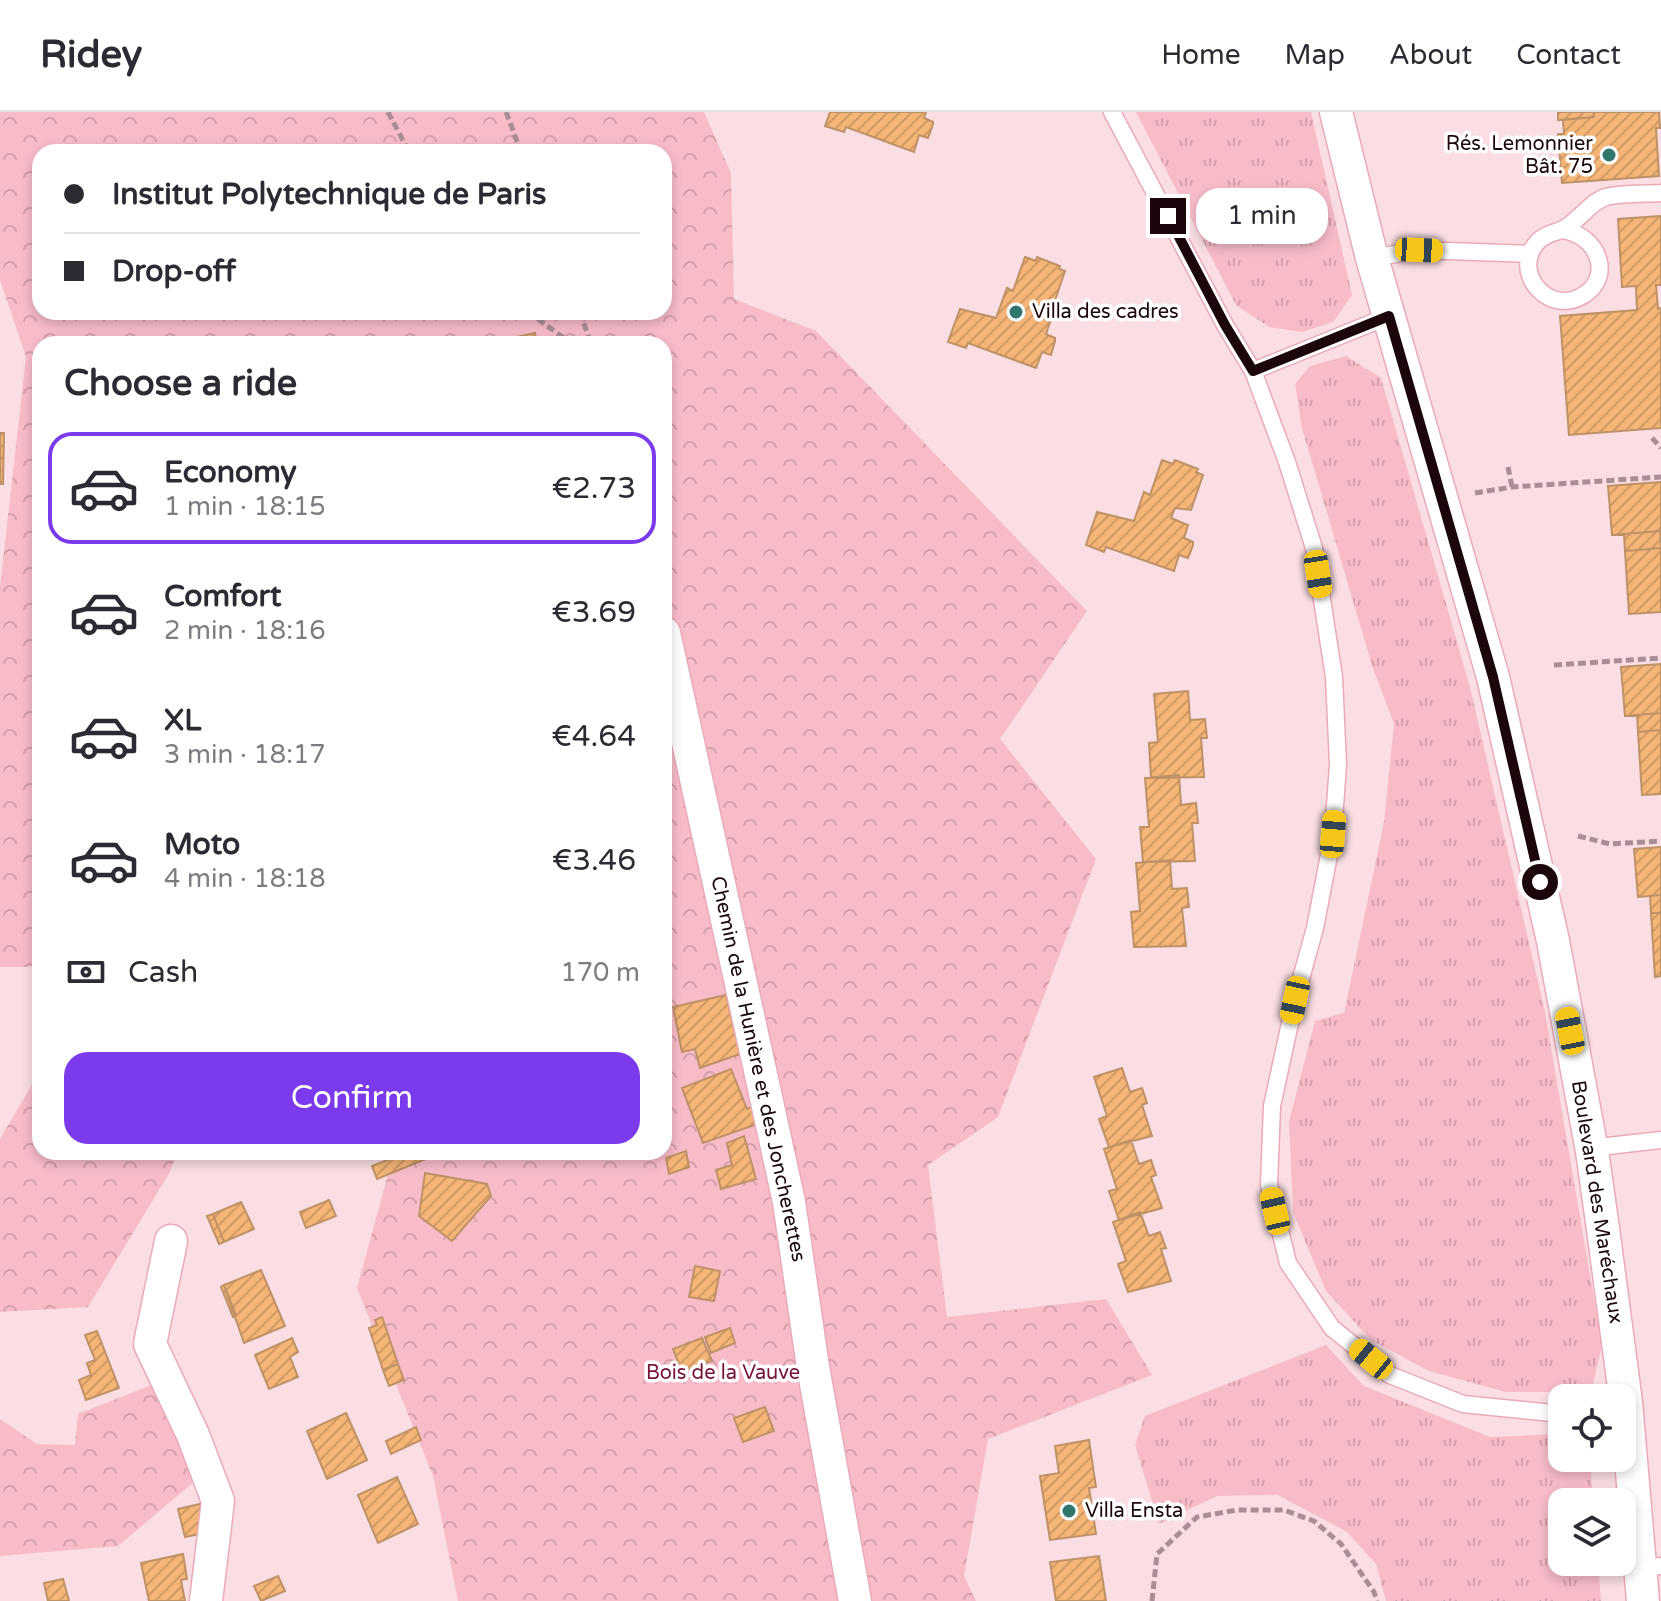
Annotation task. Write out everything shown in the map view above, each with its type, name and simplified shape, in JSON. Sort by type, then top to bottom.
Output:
[{"type":"street","name":"Boulevard des Maréchaux","points":[[1336,112],[1372,258],[1497,692],[1553,941],[1592,1151],[1622,1384]]},
{"type":"street","name":"Chemin de la Hunière et des Joncherettes","points":[[672,669],[789,1202],[813,1367],[855,1601]]},
{"type":"street","points":[[171,1241],[150,1344],[193,1435],[218,1501],[206,1601]]},
{"type":"street","name":"Boulevard des Maréchaux","points":[[1635,1472],[1651,1567],[1643,1601]]},
{"type":"lane","points":[[1112,112],[1225,325],[1253,371],[1287,462],[1314,548],[1334,677],[1338,764],[1333,834],[1315,928],[1295,1000],[1272,1106],[1269,1185],[1288,1263],[1332,1328],[1390,1375],[1463,1404],[1548,1413]]},
{"type":"lane","points":[[1562,230],[1584,236],[1596,250],[1599,265],[1592,288],[1584,295],[1567,301],[1546,297],[1536,289],[1529,273],[1530,254],[1541,238],[1562,230],[1604,198],[1661,193]]},
{"type":"lane","points":[[1372,258],[1419,250],[1530,254]]},
{"type":"lane","points":[[1253,371],[1389,316]]},
{"type":"lane","points":[[1592,1151],[1608,1146],[1661,1140]]},
{"type":"path","points":[[388,112],[405,144]]},
{"type":"path","points":[[506,112],[518,144]]},
{"type":"path","points":[[539,320],[561,336]]},
{"type":"path","points":[[1652,438],[1661,448]]},
{"type":"path","points":[[1508,467],[1512,487]]},
{"type":"path","points":[[1443,498],[1512,487],[1661,477]]},
{"type":"path","points":[[1554,665],[1661,658]]},
{"type":"path","points":[[1578,836],[1610,844],[1661,841]]},
{"type":"path","points":[[1152,1601],[1157,1554],[1197,1517],[1237,1510],[1284,1510],[1314,1521],[1341,1544],[1377,1601]]},
{"type":"green space","name":"Bois de la Vauve","points":[[0,112],[704,112],[731,173],[734,299],[816,331],[1087,611],[1000,739],[1096,859],[998,1117],[928,1165],[947,1317],[1106,1299],[1152,1375],[988,1439],[964,1576],[976,1601],[458,1601],[433,1476],[357,1288],[392,1160],[672,1160],[672,336],[32,336],[32,967],[0,967],[0,587],[26,357],[0,280]]},
{"type":"green space","points":[[1136,112],[1311,112],[1352,295],[1333,322],[1302,332],[1269,327],[1236,305]]},
{"type":"green space","points":[[1346,356],[1381,378],[1470,687],[1545,1012],[1602,1345],[1593,1384],[1548,1384],[1548,1392],[1506,1392],[1429,1371],[1371,1340],[1326,1291],[1293,1212],[1289,1121],[1315,1021],[1344,1013],[1384,822],[1394,724],[1372,666],[1302,428],[1295,384],[1310,366]]},
{"type":"green space","points":[[32,1085],[32,1160],[174,1160],[170,1172],[88,1307],[0,1312],[0,1139]]},
{"type":"green space","points":[[1326,1345],[1364,1386],[1490,1437],[1548,1435],[1548,1472],[1592,1472],[1592,1488],[1548,1488],[1548,1576],[1599,1576],[1601,1601],[1386,1601],[1376,1564],[1347,1532],[1278,1495],[1217,1496],[1159,1524],[1135,1445],[1145,1416]]},
{"type":"green space","points":[[159,1382],[195,1481],[118,1546],[0,1556],[0,1419],[37,1444],[75,1445],[78,1414]]},
{"type":"building","points":[[830,112],[926,112],[924,118],[933,124],[928,138],[919,135],[914,152],[846,127],[844,132],[825,126]]},
{"type":"building","points":[[1558,112],[1594,112],[1594,117],[1558,120]]},
{"type":"building","name":"Rés. Lemonnier Bât. 75","points":[[1594,112],[1659,112],[1660,128],[1656,128],[1659,176],[1562,183],[1558,134],[1564,134],[1563,120],[1594,117]]},
{"type":"building","points":[[1661,216],[1661,285],[1656,285],[1658,309],[1661,308],[1661,428],[1569,435],[1560,316],[1637,310],[1636,286],[1622,287],[1618,219]]},
{"type":"building","name":"Villa des cadres","points":[[1025,257],[1036,261],[1037,257],[1065,271],[1053,306],[1038,305],[1034,314],[1050,322],[1046,334],[1055,338],[1051,355],[1042,352],[1036,368],[968,343],[966,348],[948,342],[960,309],[996,318],[1007,288],[1013,291]]},
{"type":"building","points":[[0,433],[4,433],[3,484],[0,484]]},
{"type":"building","points":[[1162,460],[1173,464],[1175,460],[1198,469],[1196,472],[1203,475],[1191,510],[1175,508],[1171,518],[1188,525],[1184,538],[1193,545],[1188,558],[1179,555],[1174,571],[1106,547],[1104,552],[1086,545],[1097,512],[1134,521],[1144,492],[1150,495]]},
{"type":"building","points":[[1661,482],[1661,548],[1660,531],[1612,535],[1608,486]]},
{"type":"building","points":[[1660,531],[1661,548],[1625,551],[1624,534]]},
{"type":"building","points":[[1661,548],[1661,612],[1629,614],[1625,551]]},
{"type":"building","points":[[1661,664],[1661,713],[1625,716],[1621,667]]},
{"type":"building","points":[[1188,691],[1190,720],[1205,719],[1207,738],[1201,738],[1204,777],[1151,778],[1149,743],[1158,742],[1154,694]]},
{"type":"building","points":[[1661,713],[1661,730],[1638,732],[1637,715]]},
{"type":"building","points":[[1661,730],[1661,794],[1642,795],[1638,732]]},
{"type":"building","points":[[1179,775],[1181,805],[1196,803],[1198,823],[1192,823],[1195,861],[1143,862],[1140,827],[1149,827],[1145,778]]},
{"type":"building","points":[[1661,847],[1661,895],[1638,897],[1634,849]]},
{"type":"building","points":[[1170,860],[1172,889],[1187,888],[1189,907],[1182,908],[1186,946],[1134,947],[1131,912],[1140,911],[1136,863]]},
{"type":"building","points":[[1661,895],[1661,913],[1651,913],[1650,896]]},
{"type":"building","points":[[1651,913],[1661,913],[1661,976],[1655,977]]},
{"type":"building","points":[[726,995],[740,1054],[700,1068],[695,1049],[682,1052],[673,1007]]},
{"type":"building","points":[[1122,1068],[1130,1092],[1142,1088],[1147,1103],[1142,1105],[1152,1136],[1109,1147],[1099,1119],[1107,1116],[1094,1077]]},
{"type":"building","points":[[731,1069],[747,1109],[756,1105],[763,1122],[703,1143],[682,1088]]},
{"type":"building","points":[[744,1136],[756,1179],[721,1189],[716,1170],[732,1165],[727,1143]]},
{"type":"building","points":[[1131,1140],[1139,1164],[1151,1160],[1156,1175],[1151,1177],[1162,1208],[1119,1220],[1109,1191],[1117,1189],[1104,1149]]},
{"type":"building","points":[[686,1151],[689,1167],[669,1174],[666,1160],[672,1160],[672,1156]]},
{"type":"building","points":[[387,1160],[423,1160],[377,1179],[372,1166]]},
{"type":"building","points":[[425,1173],[487,1184],[491,1196],[452,1241],[419,1216]]},
{"type":"building","points":[[329,1200],[336,1216],[306,1228],[300,1212]]},
{"type":"building","points":[[241,1202],[254,1229],[224,1242],[213,1214]]},
{"type":"building","points":[[1140,1212],[1149,1236],[1160,1232],[1166,1248],[1161,1249],[1171,1281],[1128,1292],[1118,1264],[1126,1261],[1113,1222]]},
{"type":"building","points":[[213,1214],[224,1242],[219,1244],[207,1216]]},
{"type":"building","points":[[695,1266],[720,1271],[714,1301],[689,1297]]},
{"type":"building","points":[[261,1270],[285,1326],[244,1343],[224,1285]]},
{"type":"building","points":[[224,1285],[236,1315],[233,1317],[221,1287]]},
{"type":"building","points":[[382,1317],[398,1364],[383,1370],[369,1328],[377,1325],[375,1320]]},
{"type":"building","points":[[730,1328],[735,1343],[711,1353],[705,1337]]},
{"type":"building","points":[[97,1331],[119,1388],[86,1400],[79,1380],[91,1375],[87,1363],[95,1360],[85,1335]]},
{"type":"building","points":[[292,1338],[298,1352],[290,1357],[298,1377],[269,1389],[255,1355]]},
{"type":"building","points":[[702,1338],[712,1361],[682,1372],[673,1349]]},
{"type":"building","points":[[398,1364],[404,1380],[389,1386],[383,1370]]},
{"type":"building","points":[[765,1407],[774,1431],[743,1442],[734,1418]]},
{"type":"building","points":[[346,1413],[367,1460],[327,1479],[307,1431]]},
{"type":"building","points":[[416,1427],[421,1440],[391,1454],[386,1441]]},
{"type":"building","name":"Villa Ensta","points":[[1089,1440],[1096,1487],[1089,1488],[1096,1534],[1050,1540],[1040,1476],[1059,1473],[1055,1446]]},
{"type":"building","points":[[397,1477],[418,1524],[378,1543],[358,1495]]},
{"type":"building","points":[[204,1503],[209,1532],[185,1537],[178,1509]]},
{"type":"building","points":[[183,1554],[187,1579],[181,1580],[185,1601],[149,1601],[141,1563]]},
{"type":"building","name":"Villa Ensta","points":[[1099,1556],[1106,1601],[1056,1601],[1050,1562]]},
{"type":"building","points":[[278,1576],[285,1591],[261,1601],[254,1586]]},
{"type":"building","points":[[63,1579],[69,1601],[48,1601],[44,1583]]},
{"type":"place","name":"Rés. Lemonnier Bât. 75","points":[[1609,155]]},
{"type":"place","name":"Villa des cadres","points":[[1016,312]]},
{"type":"place","name":"Villa Ensta","points":[[1069,1511]]},
{"type":"route","points":[[1168,216],[1225,325],[1253,371],[1389,316],[1493,677],[1540,882]]}]
